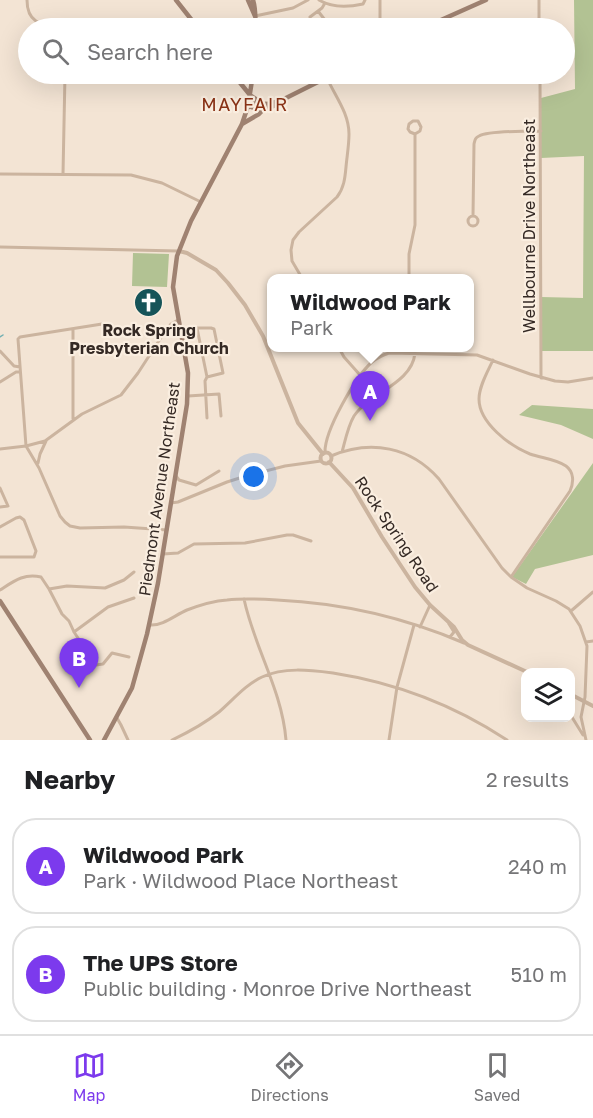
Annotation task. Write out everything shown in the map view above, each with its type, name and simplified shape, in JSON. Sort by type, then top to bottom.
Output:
[{"type":"main road","points":[[176,0],[190,18]]},
{"type":"main road","points":[[248,0],[255,16]]},
{"type":"main road","points":[[253,0],[256,8],[255,16]]},
{"type":"main road","points":[[446,18],[486,0]]},
{"type":"main road","points":[[241,84],[264,106]]},
{"type":"main road","name":"Piedmont Avenue Northeast","points":[[104,740],[126,702],[137,674],[150,625],[188,396],[186,360],[173,286],[174,268],[178,251],[201,202],[242,124],[249,104],[252,84]]},
{"type":"main road","points":[[249,104],[259,109],[277,104],[280,100],[313,84]]},
{"type":"main road","points":[[242,124],[259,114],[264,106]]},
{"type":"main road","points":[[0,601],[90,740]]},
{"type":"street","points":[[27,0],[27,10],[33,18]]},
{"type":"street","points":[[255,16],[293,8],[308,0]]},
{"type":"street","points":[[319,0],[340,6],[356,6],[363,4],[365,0]]},
{"type":"street","points":[[380,0],[380,18]]},
{"type":"street","points":[[539,0],[539,18]]},
{"type":"street","points":[[310,17],[325,3]]},
{"type":"street","points":[[318,11],[323,18]]},
{"type":"street","points":[[63,174],[65,84]]},
{"type":"street","points":[[299,274],[292,261],[293,240],[337,197],[344,183],[349,140],[348,126],[330,84]]},
{"type":"street","name":"Wellbourne Drive Northeast","points":[[540,84],[541,378]]},
{"type":"street","points":[[418,121],[421,127],[420,131],[415,134],[408,129],[409,124],[418,121]]},
{"type":"street","points":[[473,216],[474,144],[476,139],[480,136],[501,133],[541,131]]},
{"type":"street","points":[[410,274],[409,262],[415,225],[415,134]]},
{"type":"street","points":[[0,174],[140,177],[163,184],[201,202]]},
{"type":"street","points":[[0,247],[178,251],[191,255],[216,270],[228,282],[245,305],[267,346]]},
{"type":"street","points":[[0,449],[40,443],[73,419],[124,393],[162,336],[171,324],[178,320]]},
{"type":"street","points":[[102,324],[19,337],[26,446],[38,465],[60,516],[70,526],[167,530]]},
{"type":"street","points":[[207,377],[223,373],[221,359],[214,329],[196,328],[207,377],[205,381],[207,418]]},
{"type":"street","points":[[73,329],[73,419]]},
{"type":"street","points":[[0,351],[20,370]]},
{"type":"street","points":[[269,352],[298,423],[324,453],[331,456]]},
{"type":"street","points":[[342,352],[360,375]]},
{"type":"street","points":[[321,461],[325,443],[348,395],[360,375],[372,362],[383,355],[395,352],[477,355],[541,378],[568,382],[593,378]]},
{"type":"street","points":[[342,452],[354,415],[400,379],[414,360],[415,353]]},
{"type":"street","points":[[493,360],[479,395],[484,417],[492,428],[506,440],[531,454],[566,466],[573,479],[570,491],[511,577]]},
{"type":"street","points":[[0,382],[20,370]]},
{"type":"street","points":[[188,396],[219,394],[221,416]]},
{"type":"street","points":[[38,465],[46,440]]},
{"type":"street","points":[[331,456],[365,448],[388,448],[408,454],[423,462],[439,479],[495,559],[511,577],[571,611],[586,642],[586,687],[581,717],[585,740]]},
{"type":"street","points":[[171,502],[178,502],[246,476],[285,466],[329,462],[331,456]]},
{"type":"street","name":"Rock Spring Road","points":[[329,462],[354,488],[415,587],[430,605],[454,627],[468,645]]},
{"type":"street","points":[[176,476],[179,480],[196,485],[219,471]]},
{"type":"street","points":[[0,488],[8,506],[0,507]]},
{"type":"street","points":[[0,527],[21,517],[36,551],[34,557],[0,557]]},
{"type":"street","points":[[163,554],[178,553],[194,544],[245,543],[287,535],[311,541]]},
{"type":"street","name":"Piedmont Avenue Northeast","points":[[49,589],[67,586],[105,588],[124,580],[134,572]]},
{"type":"street","points":[[0,590],[26,576],[41,577],[62,614],[69,621],[96,665],[100,665],[112,653],[129,657]]},
{"type":"street","points":[[571,611],[593,592]]},
{"type":"street","name":"Piedmont Avenue Northeast","points":[[74,632],[108,607],[134,598]]},
{"type":"street","points":[[244,599],[248,618],[282,711],[286,740]]},
{"type":"street","points":[[150,625],[157,625],[202,605],[228,600],[287,600],[330,605],[370,613],[450,637],[521,670]]},
{"type":"street","points":[[420,627],[430,605]]},
{"type":"street","points":[[449,624],[454,632],[450,637]]},
{"type":"street","points":[[389,740],[397,687],[414,625]]},
{"type":"street","points":[[586,642],[593,641]]},
{"type":"street","points":[[172,740],[208,720],[249,685],[269,674],[290,670],[363,678],[397,687],[468,716],[507,740]]},
{"type":"street","points":[[575,696],[593,706]]},
{"type":"street","points":[[117,718],[128,740]]},
{"type":"street","points":[[575,721],[585,740]]},
{"type":"green space","points":[[574,0],[593,0],[593,351],[542,351],[541,297],[583,298],[584,156],[541,158],[541,98],[575,89]]},
{"type":"green space","points":[[133,253],[169,254],[167,287],[132,286]]},
{"type":"green space","points":[[532,405],[593,409],[593,439],[561,425],[519,415]]},
{"type":"green space","points":[[593,463],[593,555],[535,569],[526,584],[512,577]]},
{"type":"place","name":"Rock Spring Presbyterian Church","points":[[149,302]]},
{"type":"place","name":"Wildwood Park","points":[[370,421]]},
{"type":"place","name":"The UPS Store","points":[[79,688]]},
{"type":"district","name":"MAYFAIR","points":[[245,105]]}]
